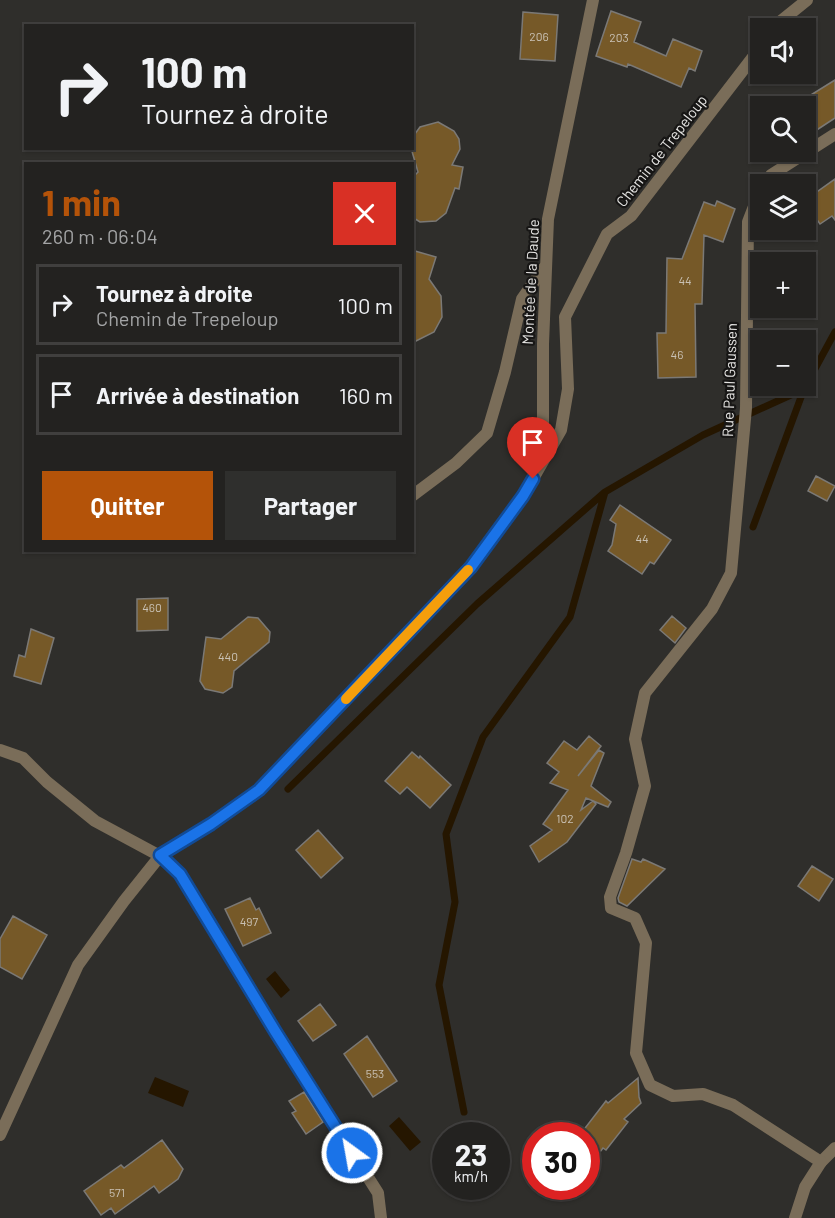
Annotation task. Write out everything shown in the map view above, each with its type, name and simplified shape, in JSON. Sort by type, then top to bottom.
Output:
[{"type":"street","name":"Montée de la Daude","points":[[543,461],[544,268],[548,219],[593,0]]},
{"type":"street","points":[[785,18],[807,0]]},
{"type":"street","name":"Chemin de Trepeloup","points":[[0,1135],[78,965],[160,855],[211,824],[259,790],[471,567],[523,496],[561,430],[568,389],[565,317],[607,234],[631,216],[750,61]]},
{"type":"street","points":[[771,174],[835,134]]},
{"type":"street","name":"Rue Paul Gaussen","points":[[750,217],[748,222],[746,408],[731,573],[712,609],[645,693],[635,739],[645,786],[626,853],[610,897],[611,908],[635,918],[646,943],[636,1053],[650,1085],[673,1096],[703,1094],[733,1105],[821,1162]]},
{"type":"street","points":[[414,494],[456,463],[487,433],[505,372],[522,299],[544,268]]},
{"type":"street","points":[[0,750],[23,758],[47,782],[95,821],[160,855],[180,874],[275,1031],[378,1193],[381,1218]]},
{"type":"street","points":[[795,1218],[805,1187],[821,1162],[835,1149]]},
{"type":"shaded area","points":[[275,971],[290,990],[281,998],[266,979]]},
{"type":"shaded area","points":[[155,1077],[189,1091],[183,1107],[148,1093]]},
{"type":"shaded area","points":[[399,1117],[421,1142],[410,1151],[389,1126]]},
{"type":"building","points":[[611,11],[641,22],[634,42],[666,56],[673,39],[702,51],[695,71],[689,68],[681,87],[628,64],[627,67],[596,56]]},
{"type":"building","points":[[523,12],[558,15],[555,61],[520,59]]},
{"type":"building","points":[[835,80],[835,118],[816,130],[816,96],[809,96]]},
{"type":"building","points":[[438,122],[454,131],[459,139],[460,149],[452,165],[463,167],[459,189],[455,188],[446,213],[436,221],[420,222],[414,218],[414,176],[418,172],[412,150],[414,150],[414,135],[420,127]]},
{"type":"building","points":[[835,179],[835,220],[832,216],[820,224],[816,218],[816,193]]},
{"type":"building","points":[[717,201],[735,209],[723,242],[704,235],[702,304],[695,304],[696,377],[658,378],[657,333],[666,333],[667,258],[682,259],[704,202],[715,206]]},
{"type":"building","points":[[415,251],[436,257],[429,279],[441,296],[442,317],[434,332],[414,342]]},
{"type":"building","points":[[816,476],[835,486],[827,501],[808,491]]},
{"type":"building","points":[[620,505],[671,540],[654,564],[650,562],[642,574],[608,551],[612,545],[616,524],[610,520]]},
{"type":"building","points":[[168,598],[168,630],[137,631],[137,599]]},
{"type":"building","points":[[672,616],[686,628],[675,643],[660,630]]},
{"type":"building","points":[[248,617],[258,618],[270,632],[269,642],[234,671],[232,687],[223,693],[205,689],[200,681],[206,637],[221,639]]},
{"type":"building","points":[[31,629],[54,638],[41,684],[14,676],[19,655],[25,657]]},
{"type":"building","points":[[589,736],[601,746],[578,776],[599,750],[604,753],[591,786],[611,802],[608,807],[586,798],[581,810],[593,801],[596,804],[567,842],[539,862],[530,846],[552,830],[543,824],[568,790],[550,783],[559,772],[547,763],[564,741],[577,750]]},
{"type":"building","points":[[412,752],[419,758],[420,756],[451,785],[430,808],[407,787],[400,794],[385,781]]},
{"type":"building","points":[[318,830],[343,858],[321,878],[296,850]]},
{"type":"building","points":[[632,859],[641,862],[643,859],[665,869],[627,906],[619,902],[618,898]]},
{"type":"building","points":[[812,866],[833,879],[819,901],[798,886]]},
{"type":"building","points":[[250,898],[256,910],[259,908],[271,933],[243,946],[225,909]]},
{"type":"building","points":[[13,916],[47,935],[22,979],[0,967],[0,939]]},
{"type":"building","points":[[320,1004],[336,1025],[313,1041],[298,1021]]},
{"type":"building","points":[[367,1036],[397,1081],[373,1097],[344,1054]]},
{"type":"building","points":[[638,1078],[641,1103],[624,1119],[628,1122],[606,1150],[603,1148],[600,1152],[600,1122],[590,1122],[606,1101],[608,1103]]},
{"type":"building","points":[[304,1092],[323,1122],[306,1134],[292,1113],[296,1111],[289,1101]]},
{"type":"building","points":[[162,1140],[183,1169],[178,1179],[159,1193],[154,1186],[115,1214],[111,1208],[101,1215],[84,1191],[121,1165],[124,1168]]},
{"type":"waterway","points":[[753,527],[804,389],[835,332]]},
{"type":"waterway","points":[[288,789],[477,604],[605,492],[703,435],[789,396]]},
{"type":"waterway","points":[[464,1112],[439,985],[455,902],[446,834],[483,737],[570,617],[605,492]]},
{"type":"slow traffic","points":[[346,699],[468,570]]},
{"type":"route","points":[[352,1153],[180,874],[160,855],[211,824],[259,790],[471,567],[533,479]]}]
